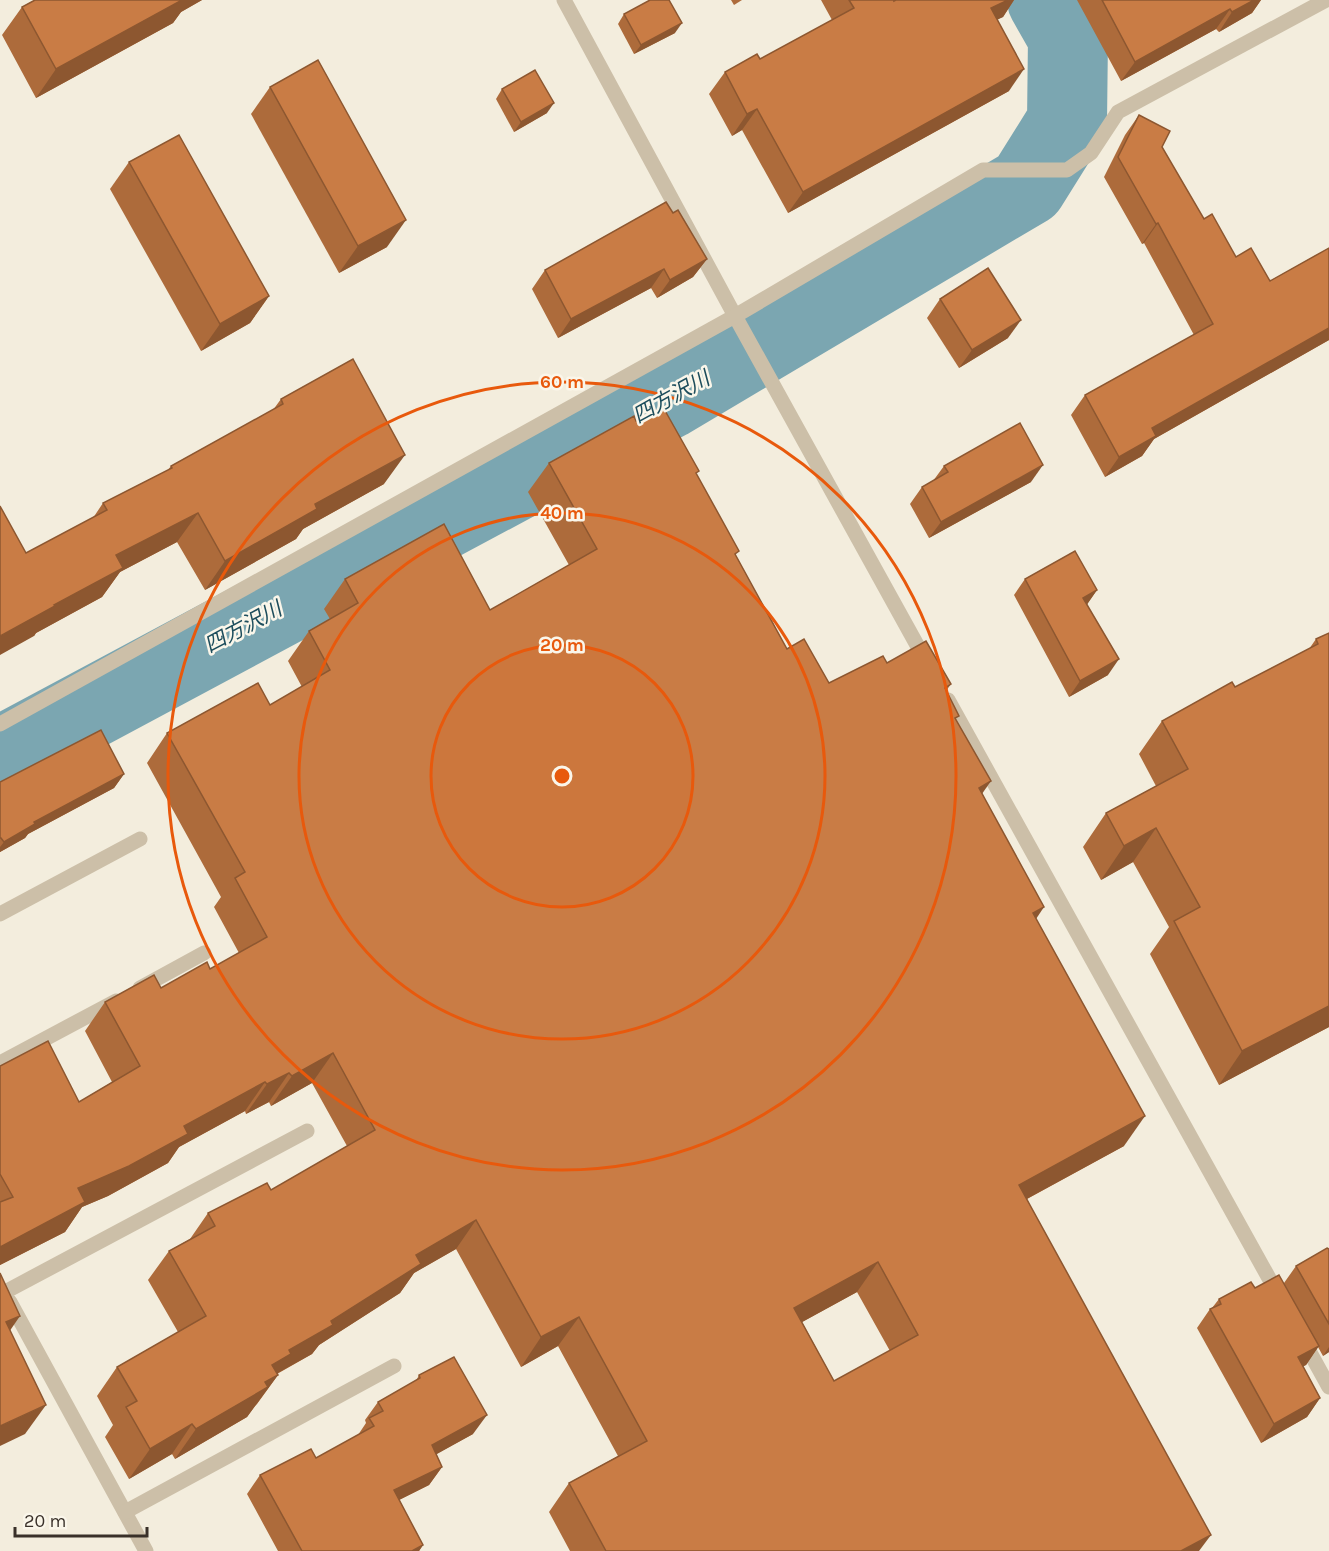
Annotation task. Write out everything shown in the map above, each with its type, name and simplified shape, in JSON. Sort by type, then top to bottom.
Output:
[{"type":"street","points":[[564,0],[735,316],[1329,1387]]},
{"type":"street","points":[[0,724],[735,316],[983,170],[1067,170],[1091,153],[1118,112],[1326,0]]},
{"type":"street","points":[[0,914],[140,839]]},
{"type":"street","points":[[0,1063],[204,953]]},
{"type":"street","points":[[146,1551],[2,1288],[307,1131]]},
{"type":"street","points":[[125,1512],[394,1366]]},
{"type":"building","points":[[35,0],[182,0],[56,69],[22,7]]},
{"type":"building","points":[[650,0],[669,0],[682,23],[641,45],[624,14]]},
{"type":"building","points":[[849,0],[1008,0],[991,8],[1024,69],[803,192],[757,109],[747,114],[725,72],[757,54],[760,59],[854,8]]},
{"type":"building","points":[[1102,0],[1254,0],[1232,12],[1230,9],[1135,62]]},
{"type":"building","points":[[318,60],[406,220],[358,246],[270,87]]},
{"type":"building","points":[[535,70],[554,103],[521,122],[502,89]]},
{"type":"building","points":[[1139,115],[1170,131],[1162,147],[1204,219],[1212,214],[1236,257],[1251,248],[1270,281],[1329,248],[1329,328],[1152,428],[1156,436],[1119,457],[1085,395],[1213,324],[1158,223],[1156,224],[1118,157]]},
{"type":"building","points":[[179,135],[269,296],[220,324],[129,162]]},
{"type":"building","points":[[666,202],[673,213],[678,210],[707,259],[670,280],[664,269],[571,319],[545,270]]},
{"type":"building","points":[[988,268],[1021,320],[972,350],[940,299]]},
{"type":"building","points":[[353,359],[405,455],[315,504],[317,509],[225,561],[198,513],[116,555],[123,568],[0,636],[0,506],[26,553],[107,510],[103,503],[172,468],[171,466],[283,404],[281,399]]},
{"type":"building","points":[[663,407],[699,471],[696,473],[739,551],[735,554],[787,649],[804,639],[829,683],[883,656],[887,663],[926,641],[951,684],[945,688],[959,716],[955,718],[991,781],[979,788],[1044,907],[1033,913],[1145,1116],[1019,1185],[1211,1535],[1181,1551],[606,1551],[569,1483],[647,1441],[579,1317],[541,1337],[476,1220],[416,1255],[421,1264],[331,1321],[333,1325],[289,1350],[291,1354],[272,1365],[278,1375],[265,1382],[268,1387],[196,1429],[192,1424],[150,1449],[126,1407],[137,1401],[117,1367],[206,1316],[169,1251],[215,1226],[208,1213],[267,1183],[271,1190],[375,1130],[333,1053],[292,1076],[289,1073],[267,1084],[265,1082],[184,1126],[188,1134],[129,1166],[78,1188],[85,1202],[0,1247],[0,1202],[13,1197],[0,1174],[0,1066],[48,1041],[79,1102],[140,1066],[105,1002],[154,975],[161,988],[207,962],[210,969],[267,937],[235,878],[245,872],[167,733],[258,683],[270,705],[330,670],[309,631],[358,603],[345,579],[444,524],[490,610],[597,549],[549,463],[634,416],[636,421]],"holes":[[[878,1262],[918,1335],[834,1381],[794,1308]]]},
{"type":"building","points":[[1020,423],[1043,465],[941,522],[922,487],[948,472],[944,466]]},
{"type":"building","points":[[1075,551],[1097,590],[1083,598],[1119,659],[1080,681],[1025,579]]},
{"type":"building","points":[[1329,633],[1329,1006],[1242,1051],[1174,921],[1200,907],[1156,828],[1124,846],[1106,813],[1188,769],[1162,721],[1232,682],[1235,687],[1318,644],[1316,639]]},
{"type":"building","points":[[101,730],[124,774],[34,822],[35,824],[4,842],[0,838],[0,782]]},
{"type":"building","points":[[1327,1248],[1329,1249],[1329,1324],[1296,1266]]},
{"type":"building","points":[[0,1273],[20,1316],[6,1322],[46,1405],[0,1426]]},
{"type":"building","points":[[1279,1275],[1319,1346],[1298,1357],[1320,1398],[1274,1424],[1210,1309],[1221,1304],[1219,1299],[1251,1282],[1255,1288]]},
{"type":"building","points":[[454,1357],[487,1415],[432,1445],[442,1467],[394,1490],[423,1545],[412,1551],[302,1551],[260,1475],[311,1449],[316,1458],[374,1426],[369,1418],[383,1411],[378,1402],[420,1378],[419,1375]]},
{"type":"waterway","name":"四方沢川","points":[[0,757],[668,399],[1027,186],[1067,122],[1068,37],[1047,0]]}]
